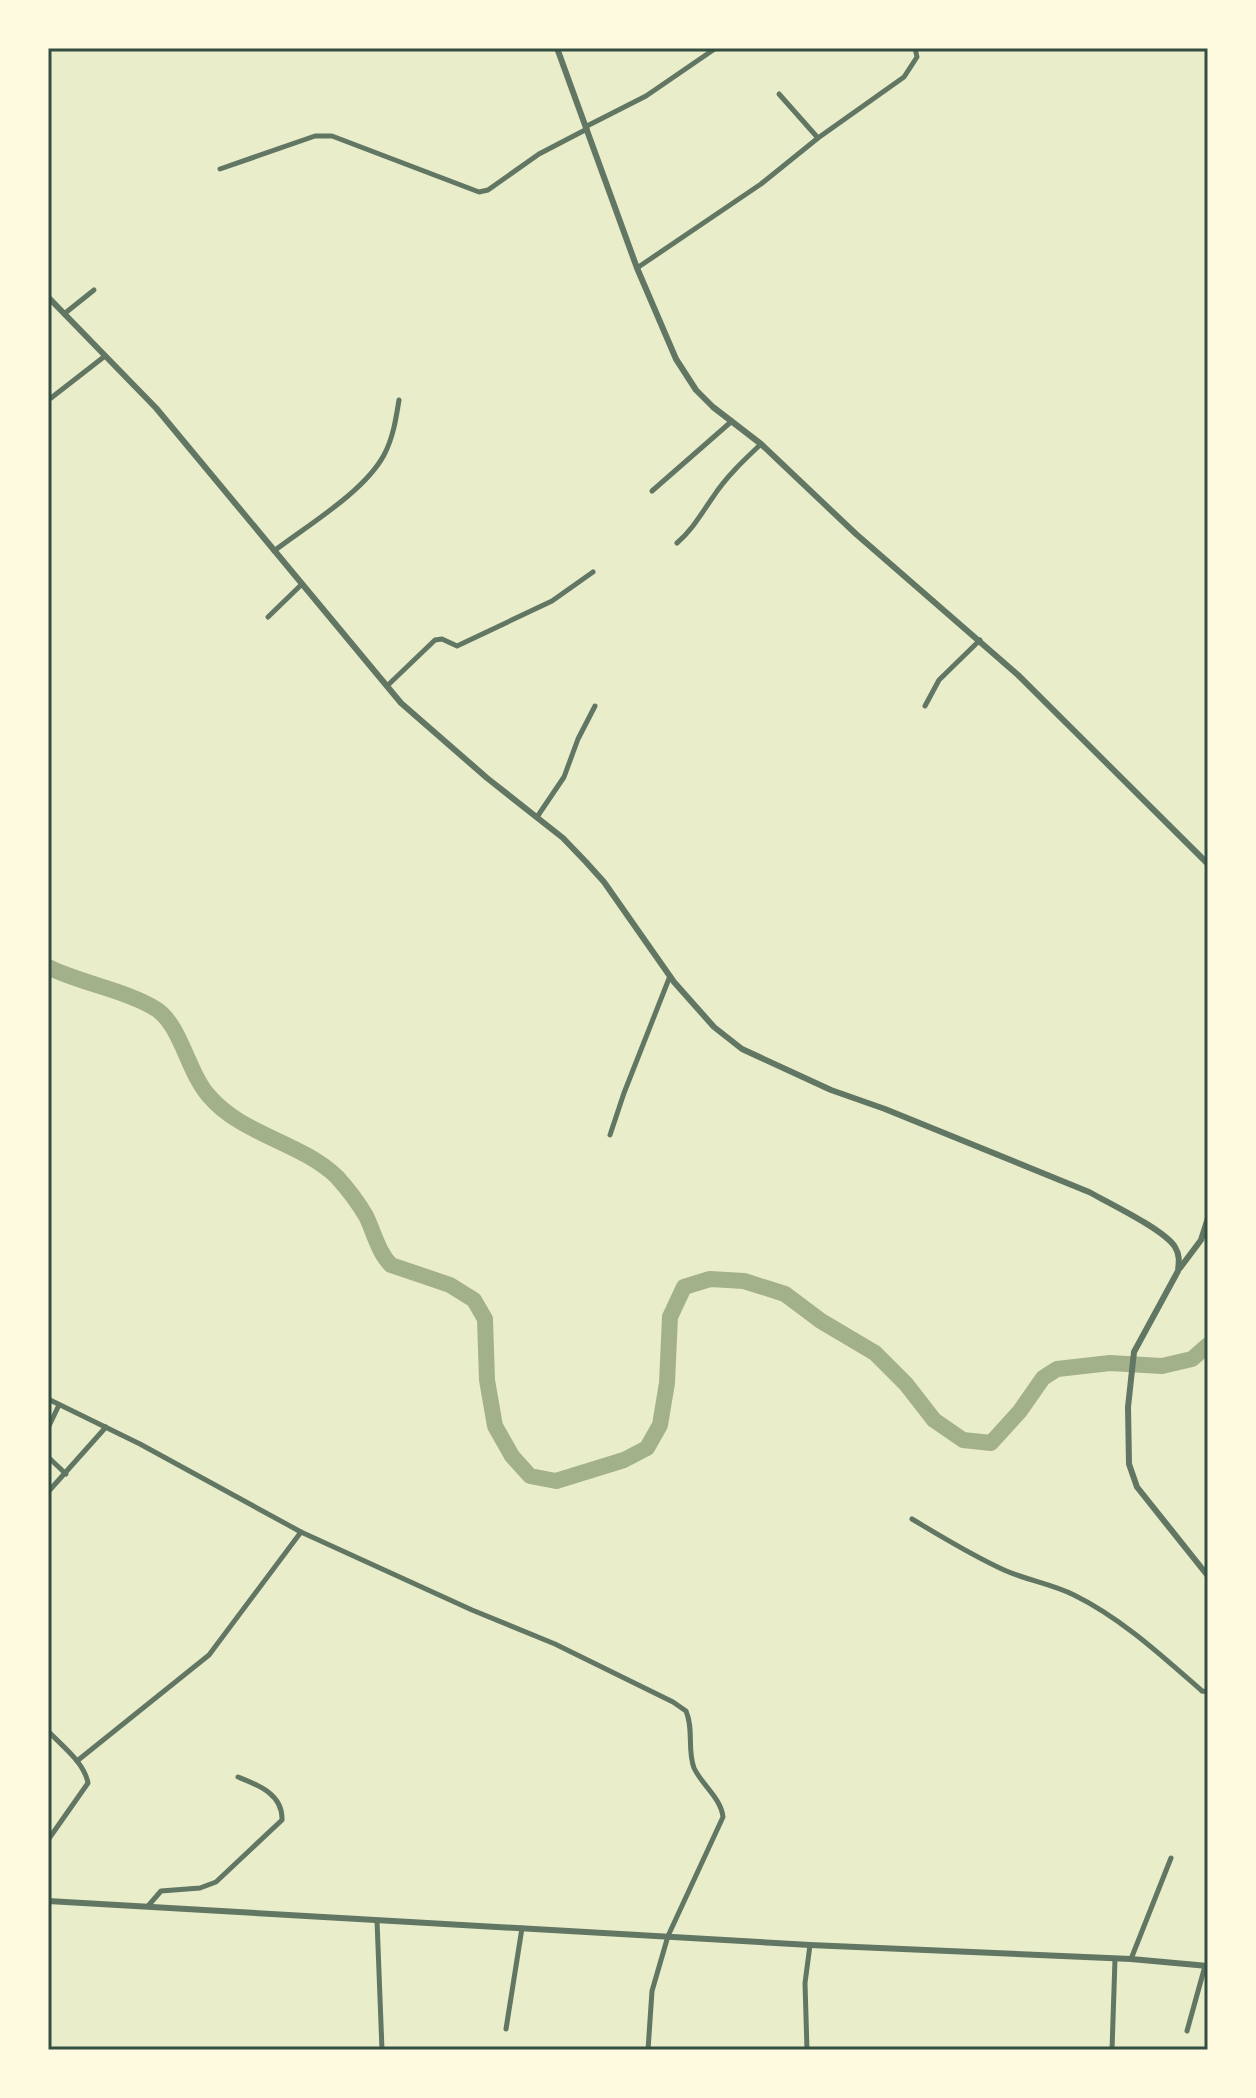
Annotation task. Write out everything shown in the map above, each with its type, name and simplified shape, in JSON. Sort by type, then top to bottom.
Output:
[{"type":"street","points":[[557,48],[637,268],[683,373],[713,407],[761,444],[856,534],[980,640],[1208,864]]},
{"type":"street","points":[[220,169],[315,136],[332,136],[353,141],[435,177],[479,192],[488,190],[558,143],[646,96],[716,48]]},
{"type":"street","points":[[637,268],[761,184],[818,138],[904,77],[917,57],[915,48]]},
{"type":"street","points":[[779,94],[818,138]]},
{"type":"street","points":[[64,314],[94,290]]},
{"type":"street","points":[[48,297],[175,430],[301,585],[425,726],[563,838],[604,882],[670,976],[707,1020],[742,1049],[831,1090],[1089,1192],[1172,1242],[1177,1250],[1178,1271]]},
{"type":"street","points":[[51,398],[105,356]]},
{"type":"street","points":[[274,551],[338,502],[375,468],[389,445],[399,400]]},
{"type":"street","points":[[652,491],[732,421]]},
{"type":"street","points":[[677,543],[693,529],[714,495],[761,444]]},
{"type":"street","points":[[387,686],[435,640],[442,639],[457,646],[552,601],[593,572]]},
{"type":"street","points":[[268,617],[301,585]]},
{"type":"street","points":[[925,706],[939,680],[980,640]]},
{"type":"street","points":[[537,817],[564,777],[595,706]]},
{"type":"street","points":[[610,1135],[670,976]]},
{"type":"street","points":[[1208,1218],[1204,1242],[1178,1271],[1144,1331],[1134,1358],[1128,1435],[1129,1464],[1137,1487],[1208,1576]]},
{"type":"street","points":[[48,1399],[301,1532],[555,1644],[686,1711],[694,1767],[722,1810],[723,1817],[668,1936],[652,1991],[648,2050]]},
{"type":"street","points":[[48,1428],[59,1405]]},
{"type":"street","points":[[48,1492],[106,1427]]},
{"type":"street","points":[[48,1457],[66,1474]]},
{"type":"street","points":[[912,1519],[963,1550],[1017,1575],[1073,1594],[1118,1622],[1202,1691],[1208,1692]]},
{"type":"street","points":[[77,1761],[209,1655],[301,1532]]},
{"type":"street","points":[[48,1731],[77,1761],[88,1783],[48,1840]]},
{"type":"street","points":[[148,1906],[161,1891],[200,1888],[216,1882],[282,1820],[283,1815],[267,1789],[238,1777]]},
{"type":"street","points":[[1131,1959],[1171,1858]]},
{"type":"street","points":[[48,1901],[810,1945],[1131,1959],[1207,1966],[1187,2031]]},
{"type":"street","points":[[377,1920],[382,2050]]},
{"type":"street","points":[[506,2029],[522,1928]]},
{"type":"street","points":[[807,2050],[805,1983],[810,1945]]},
{"type":"street","points":[[1112,2050],[1115,1959]]},
{"type":"waterway","points":[[48,967],[132,997],[165,1016],[209,1096],[238,1120],[306,1155],[337,1177],[363,1211],[379,1248],[391,1265],[450,1285],[474,1300],[485,1319],[487,1380],[495,1426],[512,1456],[530,1476],[556,1481],[624,1460],[647,1448],[660,1425],[667,1383],[670,1317],[684,1287],[710,1279],[744,1281],[785,1294],[821,1321],[875,1353],[906,1384],[934,1420],[963,1440],[991,1443],[1020,1411],[1043,1378],[1057,1369],[1110,1363],[1162,1366],[1192,1359],[1208,1345]]}]
